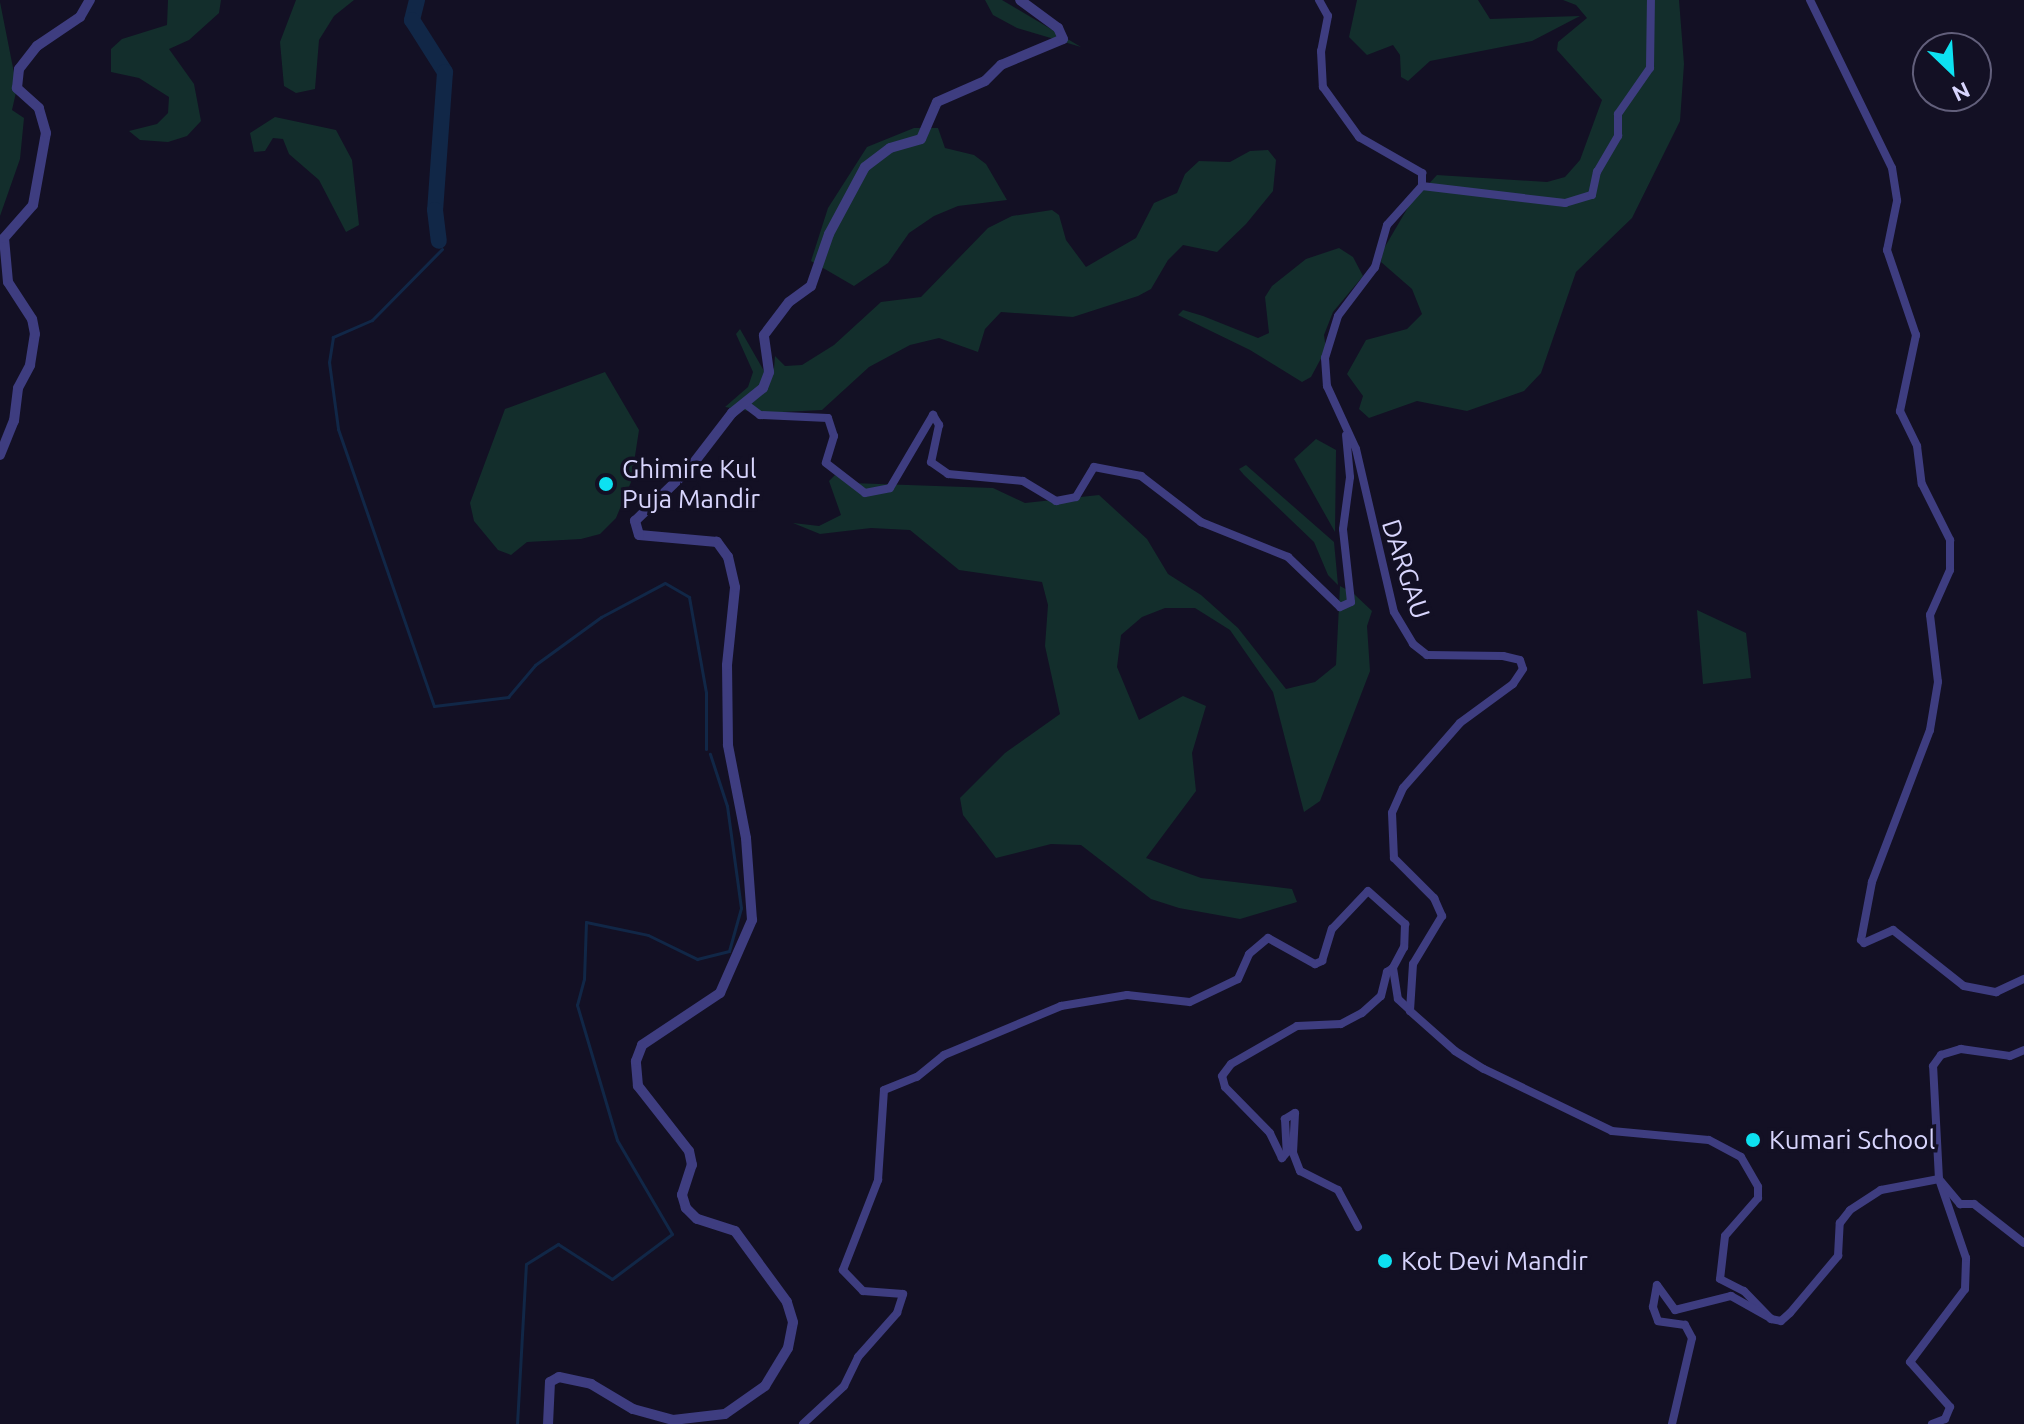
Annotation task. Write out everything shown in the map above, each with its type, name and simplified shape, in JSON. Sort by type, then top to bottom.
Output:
[{"type":"street","points":[[0,455],[32,360],[35,334],[32,319],[8,282],[4,238],[33,205],[46,133],[39,108],[17,88],[19,69],[37,46],[80,17],[90,0]]},
{"type":"street","points":[[548,1424],[550,1382],[559,1377],[591,1384],[633,1409],[673,1420],[725,1414],[765,1386],[782,1366],[793,1322],[787,1302],[735,1231],[697,1219],[686,1208],[682,1195],[692,1165],[689,1151],[651,1106],[636,1077],[642,1045],[720,993],[752,920],[746,838],[728,745],[727,665],[735,587],[728,557],[717,542],[639,535],[634,529],[648,504],[689,469],[744,403],[768,381],[764,335],[789,302],[811,286],[829,234],[865,167],[890,148],[921,139],[937,102],[985,81],[1001,65],[1063,39],[1058,28],[1020,0]]},
{"type":"street","points":[[1319,0],[1328,16],[1321,51],[1323,87],[1345,123],[1359,137],[1417,169],[1422,186],[1565,203],[1592,195],[1597,172],[1618,136],[1618,114],[1650,68],[1651,0]]},
{"type":"street","points":[[1810,0],[1871,133],[1892,168],[1897,201],[1887,250],[1916,335],[1902,391],[1902,423],[1917,446],[1918,474],[1950,540],[1950,562],[1930,615],[1938,682],[1930,730],[1872,882],[1861,940],[1893,930],[1964,986],[1996,992],[2024,979]]},
{"type":"street","name":"DARGAU","points":[[1410,1011],[1413,964],[1442,916],[1434,898],[1394,858],[1392,813],[1403,788],[1449,734],[1513,684],[1523,669],[1520,660],[1503,656],[1427,655],[1413,644],[1394,612],[1356,449],[1327,386],[1327,341],[1350,297],[1375,267],[1394,212],[1422,186]]},
{"type":"street","points":[[744,403],[760,415],[828,418],[834,436],[826,463],[865,493],[890,488],[933,415],[939,425],[931,462],[948,474],[1023,481],[1056,501],[1083,490],[1088,469],[1107,467],[1141,476],[1201,522],[1288,557],[1340,607],[1351,602],[1343,529],[1350,477],[1345,426]]},
{"type":"street","points":[[803,1424],[844,1386],[858,1357],[897,1313],[903,1294],[863,1291],[843,1270],[878,1180],[884,1090],[917,1077],[944,1055],[982,1043],[1047,1009],[1127,995],[1190,1002],[1238,979],[1249,954],[1268,938],[1315,964],[1322,961],[1332,929],[1368,891],[1405,924],[1404,947],[1393,968],[1387,972],[1381,996],[1362,1013],[1341,1024],[1297,1026],[1231,1064],[1222,1076],[1225,1087],[1270,1133],[1282,1158],[1287,1152],[1285,1119],[1295,1113],[1293,1153],[1300,1171],[1338,1190],[1358,1227]]},
{"type":"street","points":[[1393,968],[1398,999],[1455,1051],[1484,1069],[1612,1131],[1709,1140],[1741,1157],[1751,1172],[1758,1198],[1725,1236],[1720,1279],[1744,1291],[1771,1319]]},
{"type":"street","points":[[1932,1424],[1945,1419],[1950,1407],[1910,1362],[1965,1289],[1966,1258],[1939,1179],[1933,1066],[1941,1055],[1961,1049],[2010,1056],[2024,1050]]},
{"type":"street","points":[[1939,1179],[1960,1204],[1974,1204],[2024,1243]]},
{"type":"street","points":[[1672,1424],[1692,1338],[1685,1325],[1658,1321],[1653,1307],[1657,1285],[1675,1310],[1731,1296],[1771,1319],[1781,1321],[1838,1256],[1840,1223],[1850,1210],[1881,1190],[1939,1179]]},
{"type":"green space","points":[[168,0],[221,0],[219,13],[189,40],[169,49],[194,84],[201,121],[187,136],[168,142],[140,140],[129,131],[157,124],[168,113],[169,97],[139,78],[111,72],[111,49],[122,39],[167,25]]},
{"type":"green space","points":[[296,0],[354,0],[334,16],[319,40],[315,89],[296,93],[284,86],[280,42]]},
{"type":"green space","points":[[985,0],[1002,0],[1081,47],[1017,28],[993,15]]},
{"type":"green space","points":[[1357,0],[1478,0],[1490,19],[1580,16],[1532,41],[1430,61],[1408,81],[1401,77],[1400,55],[1393,45],[1367,55],[1349,37]]},
{"type":"green space","points":[[1563,0],[1679,0],[1684,64],[1680,121],[1632,218],[1576,272],[1541,373],[1524,391],[1467,411],[1417,401],[1369,418],[1359,409],[1363,396],[1347,374],[1366,340],[1407,329],[1422,314],[1412,289],[1381,262],[1383,250],[1410,204],[1437,175],[1547,182],[1565,177],[1580,160],[1602,100],[1557,50],[1558,42],[1587,18],[1576,5]]},
{"type":"green space","points":[[0,2],[17,88],[12,110],[24,118],[20,159],[0,216]]},
{"type":"green space","points":[[275,117],[336,130],[352,160],[359,225],[346,232],[319,180],[289,154],[283,139],[273,138],[265,151],[254,152],[250,133]]},
{"type":"green space","points":[[914,128],[938,128],[945,148],[974,155],[986,164],[1007,200],[958,206],[934,216],[909,233],[888,263],[854,286],[811,261],[828,208],[867,147]]},
{"type":"green space","points":[[1268,150],[1276,160],[1273,191],[1246,224],[1217,252],[1183,245],[1168,260],[1151,289],[1138,296],[1073,317],[1001,312],[985,329],[978,352],[939,338],[910,345],[869,367],[822,410],[760,413],[725,407],[748,387],[753,372],[736,334],[740,329],[764,371],[774,368],[775,356],[785,366],[802,365],[834,345],[881,302],[921,297],[988,228],[1012,216],[1052,210],[1059,215],[1066,240],[1086,267],[1136,238],[1154,203],[1177,193],[1185,174],[1199,161],[1230,162],[1250,151]]},
{"type":"green space","points":[[1339,248],[1353,257],[1363,276],[1333,312],[1324,335],[1326,349],[1311,377],[1302,382],[1250,350],[1178,315],[1183,310],[1258,338],[1269,333],[1265,297],[1272,286],[1306,259]]},
{"type":"green space","points":[[605,372],[639,430],[631,482],[616,518],[600,534],[581,539],[527,542],[511,555],[498,550],[474,521],[470,503],[505,409]]},
{"type":"green space","points":[[1316,439],[1336,450],[1335,532],[1294,459]]},
{"type":"green space","points":[[1246,465],[1334,542],[1338,585],[1328,575],[1314,542],[1239,469]]},
{"type":"green space","points":[[835,475],[851,483],[993,488],[1025,503],[1099,495],[1147,539],[1168,574],[1201,595],[1238,628],[1286,689],[1315,682],[1336,665],[1340,586],[1353,593],[1372,611],[1367,626],[1370,671],[1320,801],[1304,812],[1273,692],[1230,630],[1195,608],[1165,608],[1142,617],[1121,635],[1117,667],[1139,720],[1183,696],[1206,706],[1192,753],[1196,791],[1146,858],[1201,878],[1292,889],[1297,902],[1240,919],[1179,908],[1151,899],[1081,845],[1051,844],[996,858],[963,815],[960,798],[1005,753],[1060,714],[1045,646],[1048,605],[1042,582],[959,570],[910,530],[871,528],[820,534],[793,523],[819,526],[841,515],[829,481]]},
{"type":"green space","points":[[1697,610],[1746,633],[1751,678],[1703,684]]},
{"type":"waterway","points":[[417,0],[412,20],[445,72],[435,210],[439,241]]},
{"type":"waterway","points":[[442,249],[372,320],[333,337],[329,362],[338,429],[434,706],[508,697],[535,665],[601,617],[665,583],[689,597],[706,692],[706,749]]},
{"type":"waterway","points":[[517,1424],[526,1264],[558,1244],[612,1279],[672,1234],[617,1140],[577,1005],[584,979],[586,922],[648,935],[697,959],[729,951],[741,908],[727,806],[710,754]]},
{"type":"place","name":"Ghimire Kul Puja Mandir","points":[[606,484]]},
{"type":"place","name":"Kumari School","points":[[1753,1140]]},
{"type":"place","name":"Kot Devi Mandir","points":[[1385,1261]]}]
